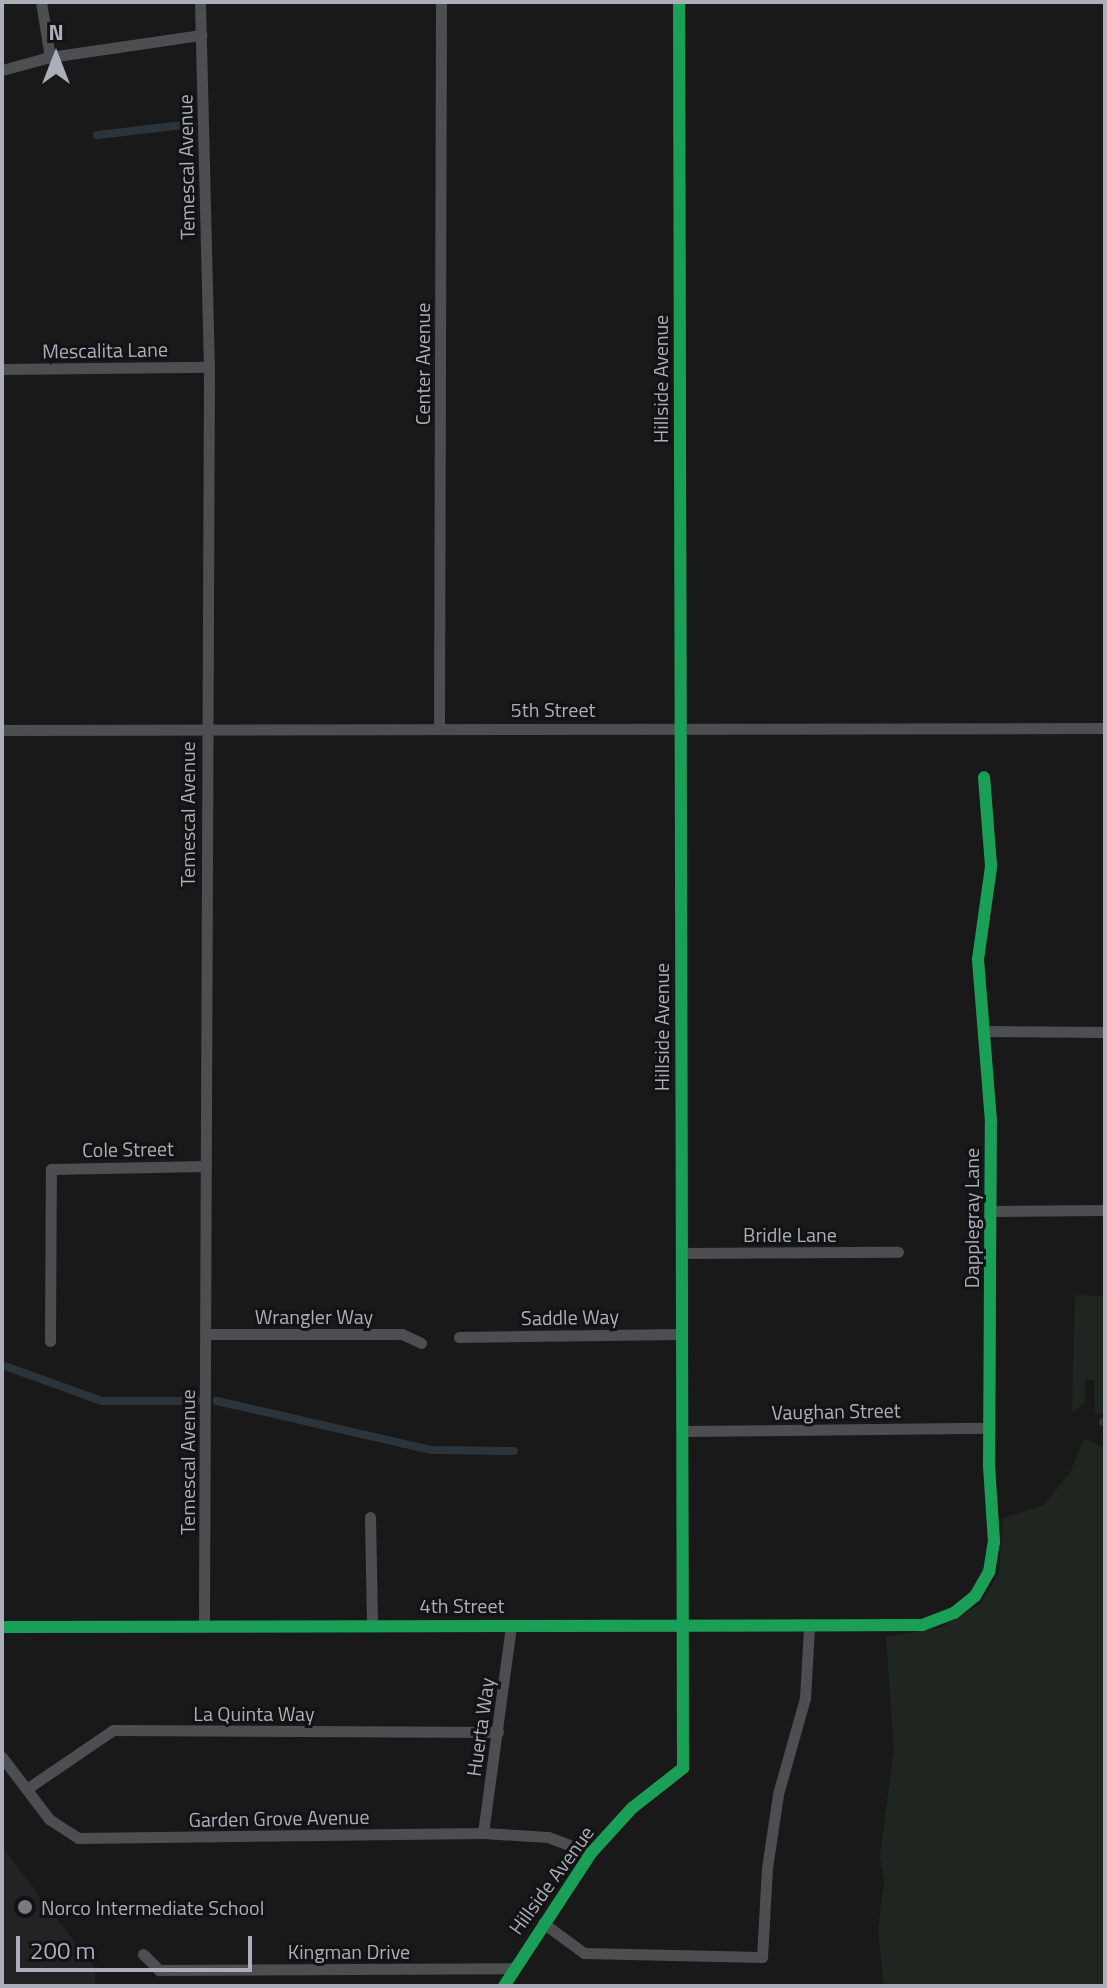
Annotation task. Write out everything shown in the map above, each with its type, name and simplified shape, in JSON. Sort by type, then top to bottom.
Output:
[{"type":"street","points":[[41,2],[50,57]]},
{"type":"street","name":"Temescal Avenue","points":[[200,2],[209,367],[205,730],[204,1626]]},
{"type":"street","name":"Center Avenue","points":[[439,727],[441,2]]},
{"type":"street","name":"Hillside Avenue","points":[[504,1986],[591,1853],[632,1808],[683,1768],[679,2]]},
{"type":"street","points":[[2,70],[50,57],[201,35]]},
{"type":"street","name":"Mescalita Lane","points":[[2,369],[209,367]]},
{"type":"street","name":"5th Street","points":[[2,730],[680,726],[1105,728]]},
{"type":"street","name":"Dapplegray Lane","points":[[922,1625],[954,1613],[975,1596],[989,1572],[994,1542],[989,1428],[991,1122],[978,933],[991,866],[984,777]]},
{"type":"street","points":[[983,1031],[1105,1032]]},
{"type":"street","name":"Cole Street","points":[[50,1341],[51,1169],[206,1166]]},
{"type":"street","points":[[991,1211],[1105,1210]]},
{"type":"street","name":"Bridle Lane","points":[[682,1253],[898,1252]]},
{"type":"street","name":"Wrangler Way","points":[[206,1334],[402,1334],[421,1343]]},
{"type":"street","name":"Saddle Way","points":[[459,1337],[681,1334]]},
{"type":"street","name":"Vaughan Street","points":[[683,1431],[989,1428]]},
{"type":"street","points":[[370,1517],[372,1624]]},
{"type":"street","name":"4th Street","points":[[2,1627],[372,1624],[809,1629],[922,1625]]},
{"type":"street","name":"Huerta Way","points":[[483,1833],[511,1625]]},
{"type":"street","points":[[543,1923],[584,1953],[762,1957],[767,1868],[778,1794],[805,1698],[809,1629]]},
{"type":"street","name":"La Quinta Way","points":[[28,1788],[113,1730],[498,1732]]},
{"type":"street","name":"Garden Grove Avenue","points":[[2,1757],[49,1819],[78,1838],[483,1833],[548,1837],[591,1853]]},
{"type":"street","name":"Kingman Drive","points":[[143,1954],[159,1970],[513,1968]]},
{"type":"shaded area","points":[[1075,1295],[1105,1296],[1105,1414],[1095,1413],[1094,1380],[1085,1380],[1085,1402],[1072,1413]]},
{"type":"shaded area","points":[[1084,1438],[1105,1449],[1105,1986],[884,1986],[878,1930],[884,1881],[880,1855],[894,1749],[886,1637],[941,1627],[980,1604],[999,1574],[1003,1518],[1044,1505],[1071,1471]]},
{"type":"shaded area","name":"Norco Intermediate School","points":[[2,1847],[95,1968],[95,1986],[2,1986]]},
{"type":"waterway","points":[[97,135],[192,124]]},
{"type":"waterway","points":[[2,1365],[102,1401],[197,1401]]},
{"type":"waterway","points":[[217,1401],[431,1450],[514,1451]]},
{"type":"cycle path","points":[[504,1986],[591,1853],[632,1808],[683,1768],[679,2]]},
{"type":"cycle path","points":[[2,1627],[922,1625],[954,1613],[975,1596],[989,1572],[994,1542],[989,1466],[991,1122],[978,959],[991,866],[984,777]]},
{"type":"place","name":"Norco Intermediate School","points":[[25,1907]]}]
